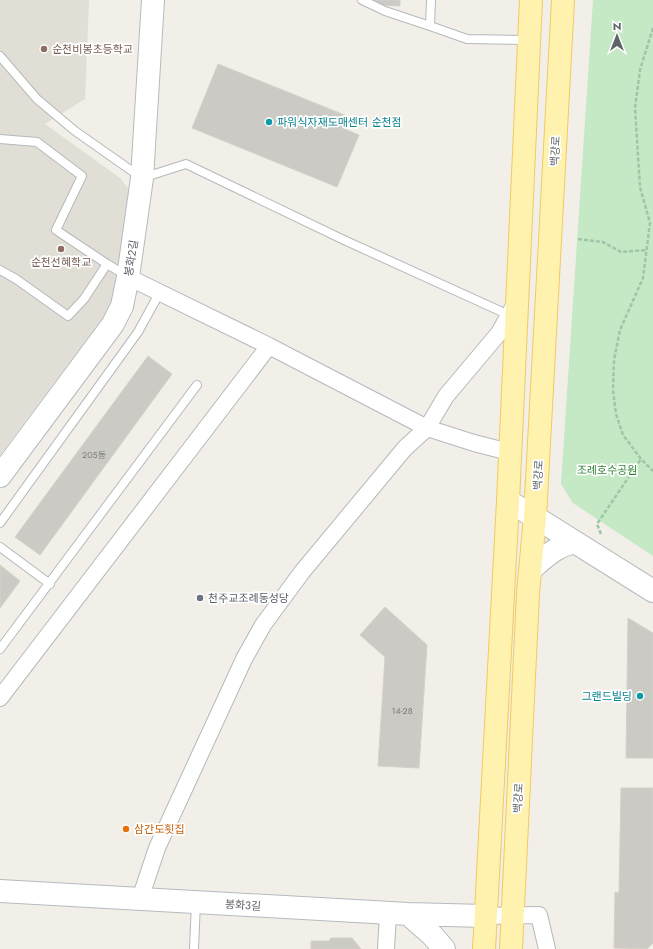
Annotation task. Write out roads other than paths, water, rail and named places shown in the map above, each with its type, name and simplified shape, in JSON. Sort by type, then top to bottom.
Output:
[{"type":"main road","points":[[484,949],[508,501],[513,307],[530,40],[531,0]]},
{"type":"main road","name":"백강로","points":[[511,949],[563,0]]},
{"type":"street","name":"봉화2길","points":[[0,476],[113,324],[122,306],[128,277],[142,178],[154,0]]},
{"type":"street","points":[[128,277],[269,346],[427,428],[509,452]]},
{"type":"street","points":[[140,899],[157,848],[252,642],[302,572],[405,448],[427,428],[446,396],[499,334],[513,307]]},
{"type":"street","points":[[0,698],[269,346]]},
{"type":"street","points":[[508,501],[653,591]]},
{"type":"street","points":[[531,569],[559,547],[576,543]]},
{"type":"street","name":"봉화3길","points":[[0,891],[398,913],[485,916]]},
{"type":"street","points":[[386,949],[398,913],[432,935],[444,949]]},
{"type":"street","points":[[485,916],[539,916],[547,949]]},
{"type":"lane","points":[[362,0],[385,11],[467,40],[530,40]]},
{"type":"lane","points":[[430,26],[431,0]]},
{"type":"lane","points":[[0,56],[37,100],[75,131],[142,178],[186,164],[344,240],[513,307]]},
{"type":"lane","points":[[0,139],[37,142],[82,176],[56,230],[128,277]]},
{"type":"lane","points":[[0,270],[16,279],[68,316],[84,298],[107,264]]},
{"type":"lane","points":[[0,523],[138,332],[160,292]]},
{"type":"lane","points":[[0,649],[198,385]]},
{"type":"lane","points":[[0,547],[50,584]]},
{"type":"lane","points":[[194,949],[196,902]]},
{"type":"place","name":"순천비봉초등학교","points":[[44,49]]},
{"type":"place","name":"파워식자재도매센터 순천점","points":[[269,122]]},
{"type":"place","name":"순천선혜학교","points":[[61,249]]},
{"type":"place","name":"천주교조례동성당","points":[[200,598]]},
{"type":"place","name":"그랜드빌딩","points":[[640,696]]},
{"type":"place","name":"삼간도횟집","points":[[126,829]]},
{"type":"park label","name":"조례호수공원","points":[[607,470]]}]
